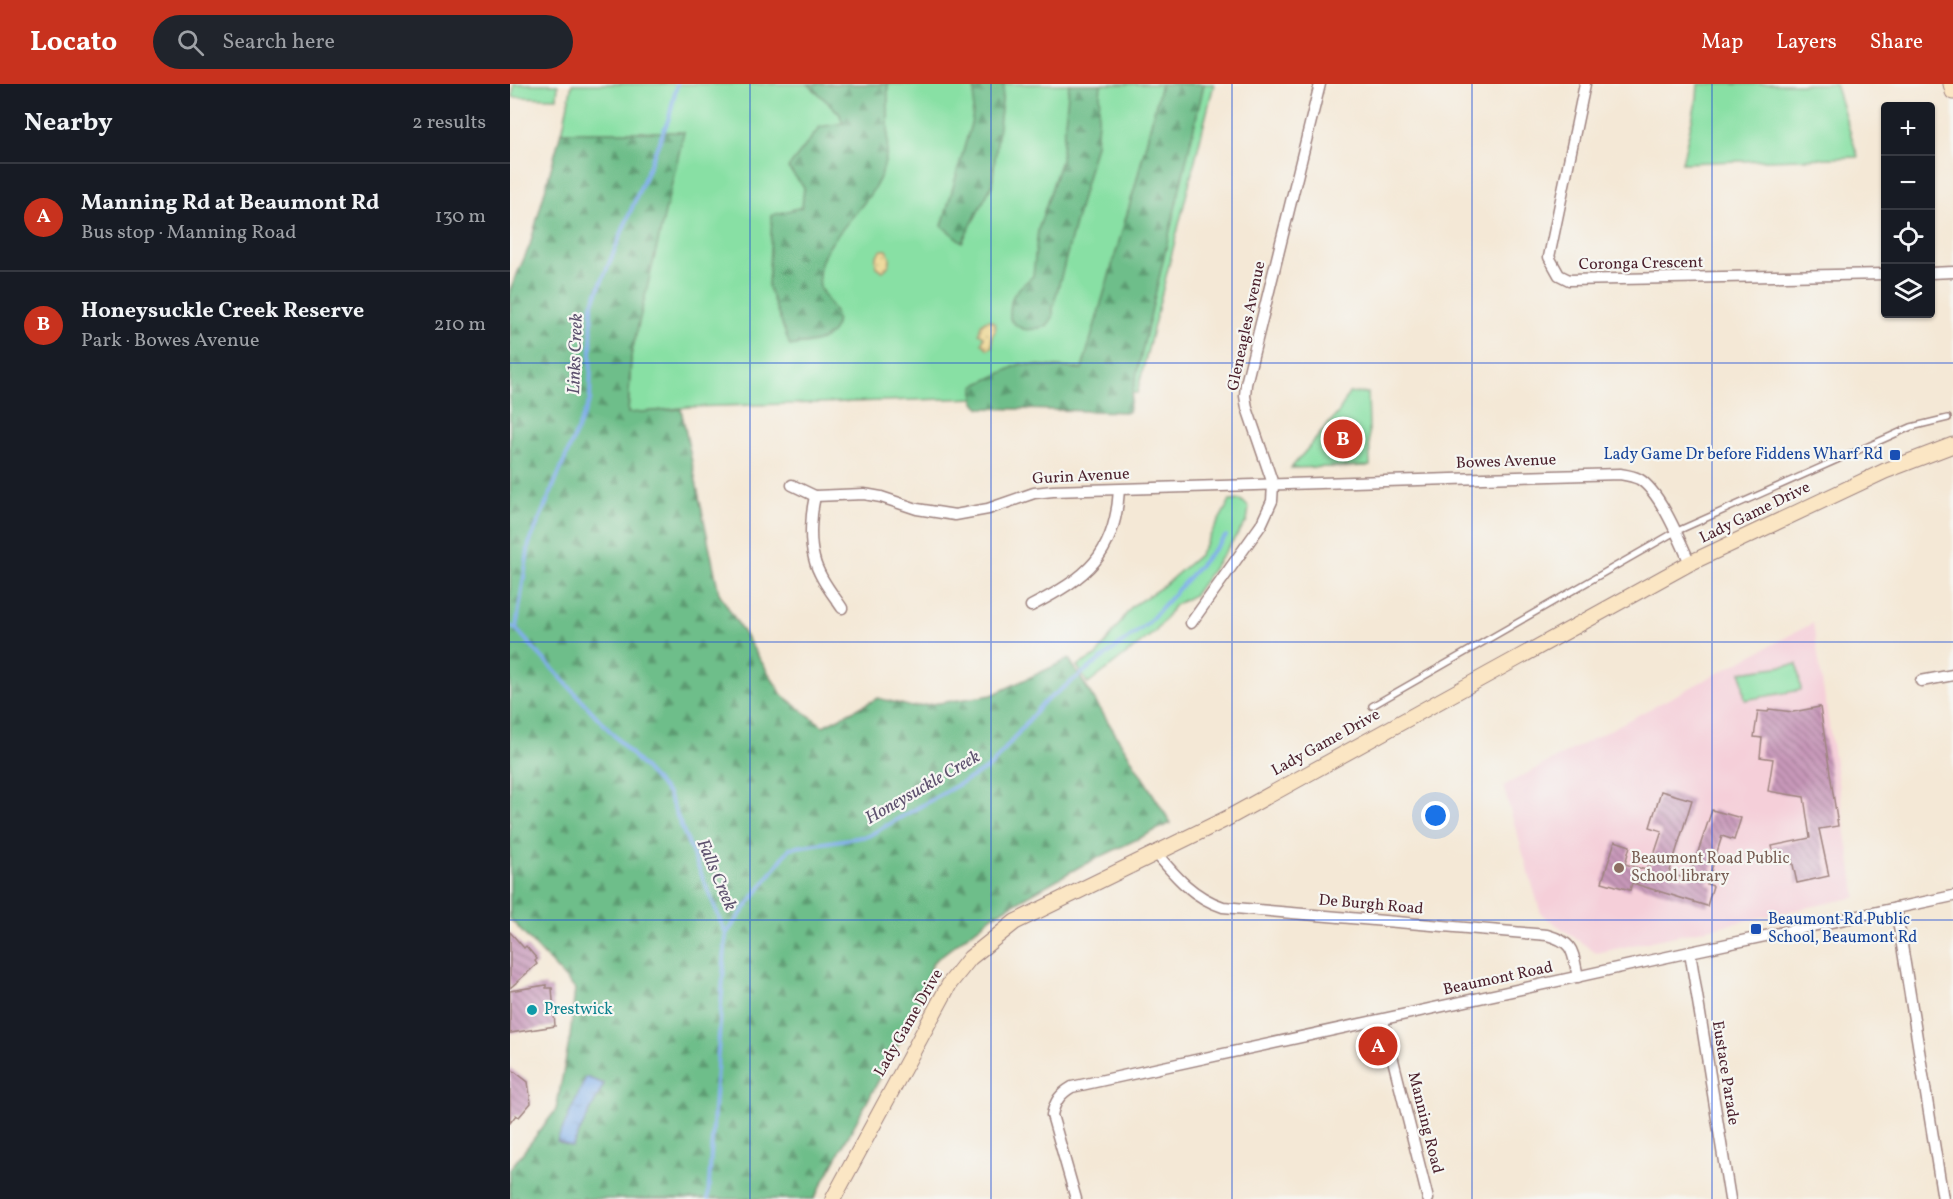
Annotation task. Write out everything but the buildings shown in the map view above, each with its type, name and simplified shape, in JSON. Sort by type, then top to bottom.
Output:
[{"type":"main road","points":[[1951,84],[1953,92]]},
{"type":"main road","name":"Lady Game Drive","points":[[833,1199],[950,983],[970,958],[1015,922],[1236,813],[1690,563],[1885,471],[1953,445]]},
{"type":"street","name":"Gleneagles Avenue","points":[[1191,623],[1268,514],[1272,501],[1273,484],[1247,408],[1246,384],[1320,84]]},
{"type":"street","name":"Coronga Crescent","points":[[1585,84],[1549,257],[1559,275],[1569,280],[1881,274]]},
{"type":"street","points":[[1935,273],[1953,272]]},
{"type":"street","name":"Bowes Avenue","points":[[1273,484],[1620,474],[1637,478],[1649,487],[1690,563]]},
{"type":"street","name":"Gurin Avenue","points":[[792,485],[815,496],[864,494],[917,509],[955,515],[988,509],[1034,493],[1053,491],[1273,484]]},
{"type":"street","points":[[1031,606],[1086,572],[1100,556],[1111,538],[1118,514],[1119,490]]},
{"type":"street","points":[[815,496],[811,513],[814,558],[825,582],[842,608]]},
{"type":"street","points":[[1921,681],[1953,675]]},
{"type":"street","name":"De Burgh Road","points":[[1156,853],[1178,880],[1195,895],[1209,903],[1223,907],[1547,935],[1567,943],[1572,950],[1578,977]]},
{"type":"street","name":"Beaumont Road","points":[[1076,1199],[1052,1115],[1055,1102],[1072,1087],[1953,896]]},
{"type":"street","points":[[1896,908],[1943,1199]]},
{"type":"street","name":"Eustace Parade","points":[[1690,952],[1730,1199]]},
{"type":"street","name":"Manning Road","points":[[1383,1020],[1428,1199]]},
{"type":"lane","name":"Lady Game Drive","points":[[1372,706],[1675,532],[1911,427],[1948,417]]},
{"type":"shaded area","points":[[1813,623],[1856,897],[1596,953],[1541,914],[1503,786]]},
{"type":"green space","points":[[514,84],[558,84],[557,98],[513,97]]},
{"type":"green space","points":[[572,84],[1214,84],[1137,393],[689,407],[628,414],[631,356],[561,138]]},
{"type":"green space","points":[[808,84],[888,84],[888,142],[881,175],[875,187],[830,245],[820,267],[820,286],[836,316],[835,327],[827,337],[821,340],[790,346],[768,286],[772,215],[802,207],[804,187],[788,168],[820,127],[843,123],[839,113]]},
{"type":"green space","points":[[975,84],[1004,84],[992,185],[962,242],[942,226],[972,120]]},
{"type":"green space","points":[[1069,84],[1101,84],[1096,144],[1053,307],[1053,317],[1047,326],[1027,330],[1019,327],[1010,319],[1011,303],[1017,290],[1033,276],[1038,230],[1061,160]]},
{"type":"green space","points":[[1161,84],[1204,84],[1128,412],[981,408],[974,402],[974,386],[1020,364],[1082,369],[1136,183]]},
{"type":"green space","points":[[1698,84],[1835,84],[1858,157],[1682,163]]},
{"type":"green space","points":[[561,132],[684,132],[631,356],[628,413],[681,409],[719,593],[782,695],[823,726],[878,698],[912,707],[992,695],[1069,659],[1171,823],[1079,867],[994,915],[933,962],[915,1014],[814,1199],[510,1199],[510,1169],[556,1110],[570,1037],[575,989],[510,919],[510,290],[530,245]]},
{"type":"green space","points":[[1349,393],[1368,393],[1370,466],[1291,468],[1339,412]]},
{"type":"green space","points":[[1240,500],[1249,508],[1247,521],[1194,595],[1175,605],[1156,631],[1088,684],[1077,666],[1097,655],[1132,606],[1162,587],[1199,555],[1230,501]]},
{"type":"green space","points":[[1797,664],[1801,690],[1745,700],[1741,672]]},
{"type":"sand","points":[[882,250],[887,250],[890,256],[889,264],[883,271],[876,267],[877,255]]},
{"type":"sand","points":[[990,320],[995,323],[996,328],[992,335],[992,346],[988,349],[982,343],[984,336],[979,333],[981,325]]},
{"type":"water","points":[[586,1077],[604,1084],[572,1147],[557,1141]]},
{"type":"waterway","name":"Links Creek","points":[[516,629],[529,544],[590,400],[592,305],[669,118],[677,84]]},
{"type":"waterway","name":"Honeysuckle Creek","points":[[726,934],[790,848],[868,836],[991,766],[1042,704],[1147,624],[1226,536]]},
{"type":"waterway","name":"Falls Creek","points":[[510,626],[516,629],[668,794],[726,934],[708,1199]]},
{"type":"place","name":"Honeysuckle Creek Reserve","points":[[1343,439]]},
{"type":"place","name":"Lady Game Dr before Fiddens Wharf Rd","points":[[1895,455]]},
{"type":"place","name":"Beaumont Road Public School library","points":[[1619,868]]},
{"type":"place","name":"Beaumont Rd Public School, Beaumont Rd","points":[[1756,929]]},
{"type":"place","name":"Prestwick","points":[[532,1010]]},
{"type":"place","name":"Manning Rd at Beaumont Rd","points":[[1378,1046]]}]
